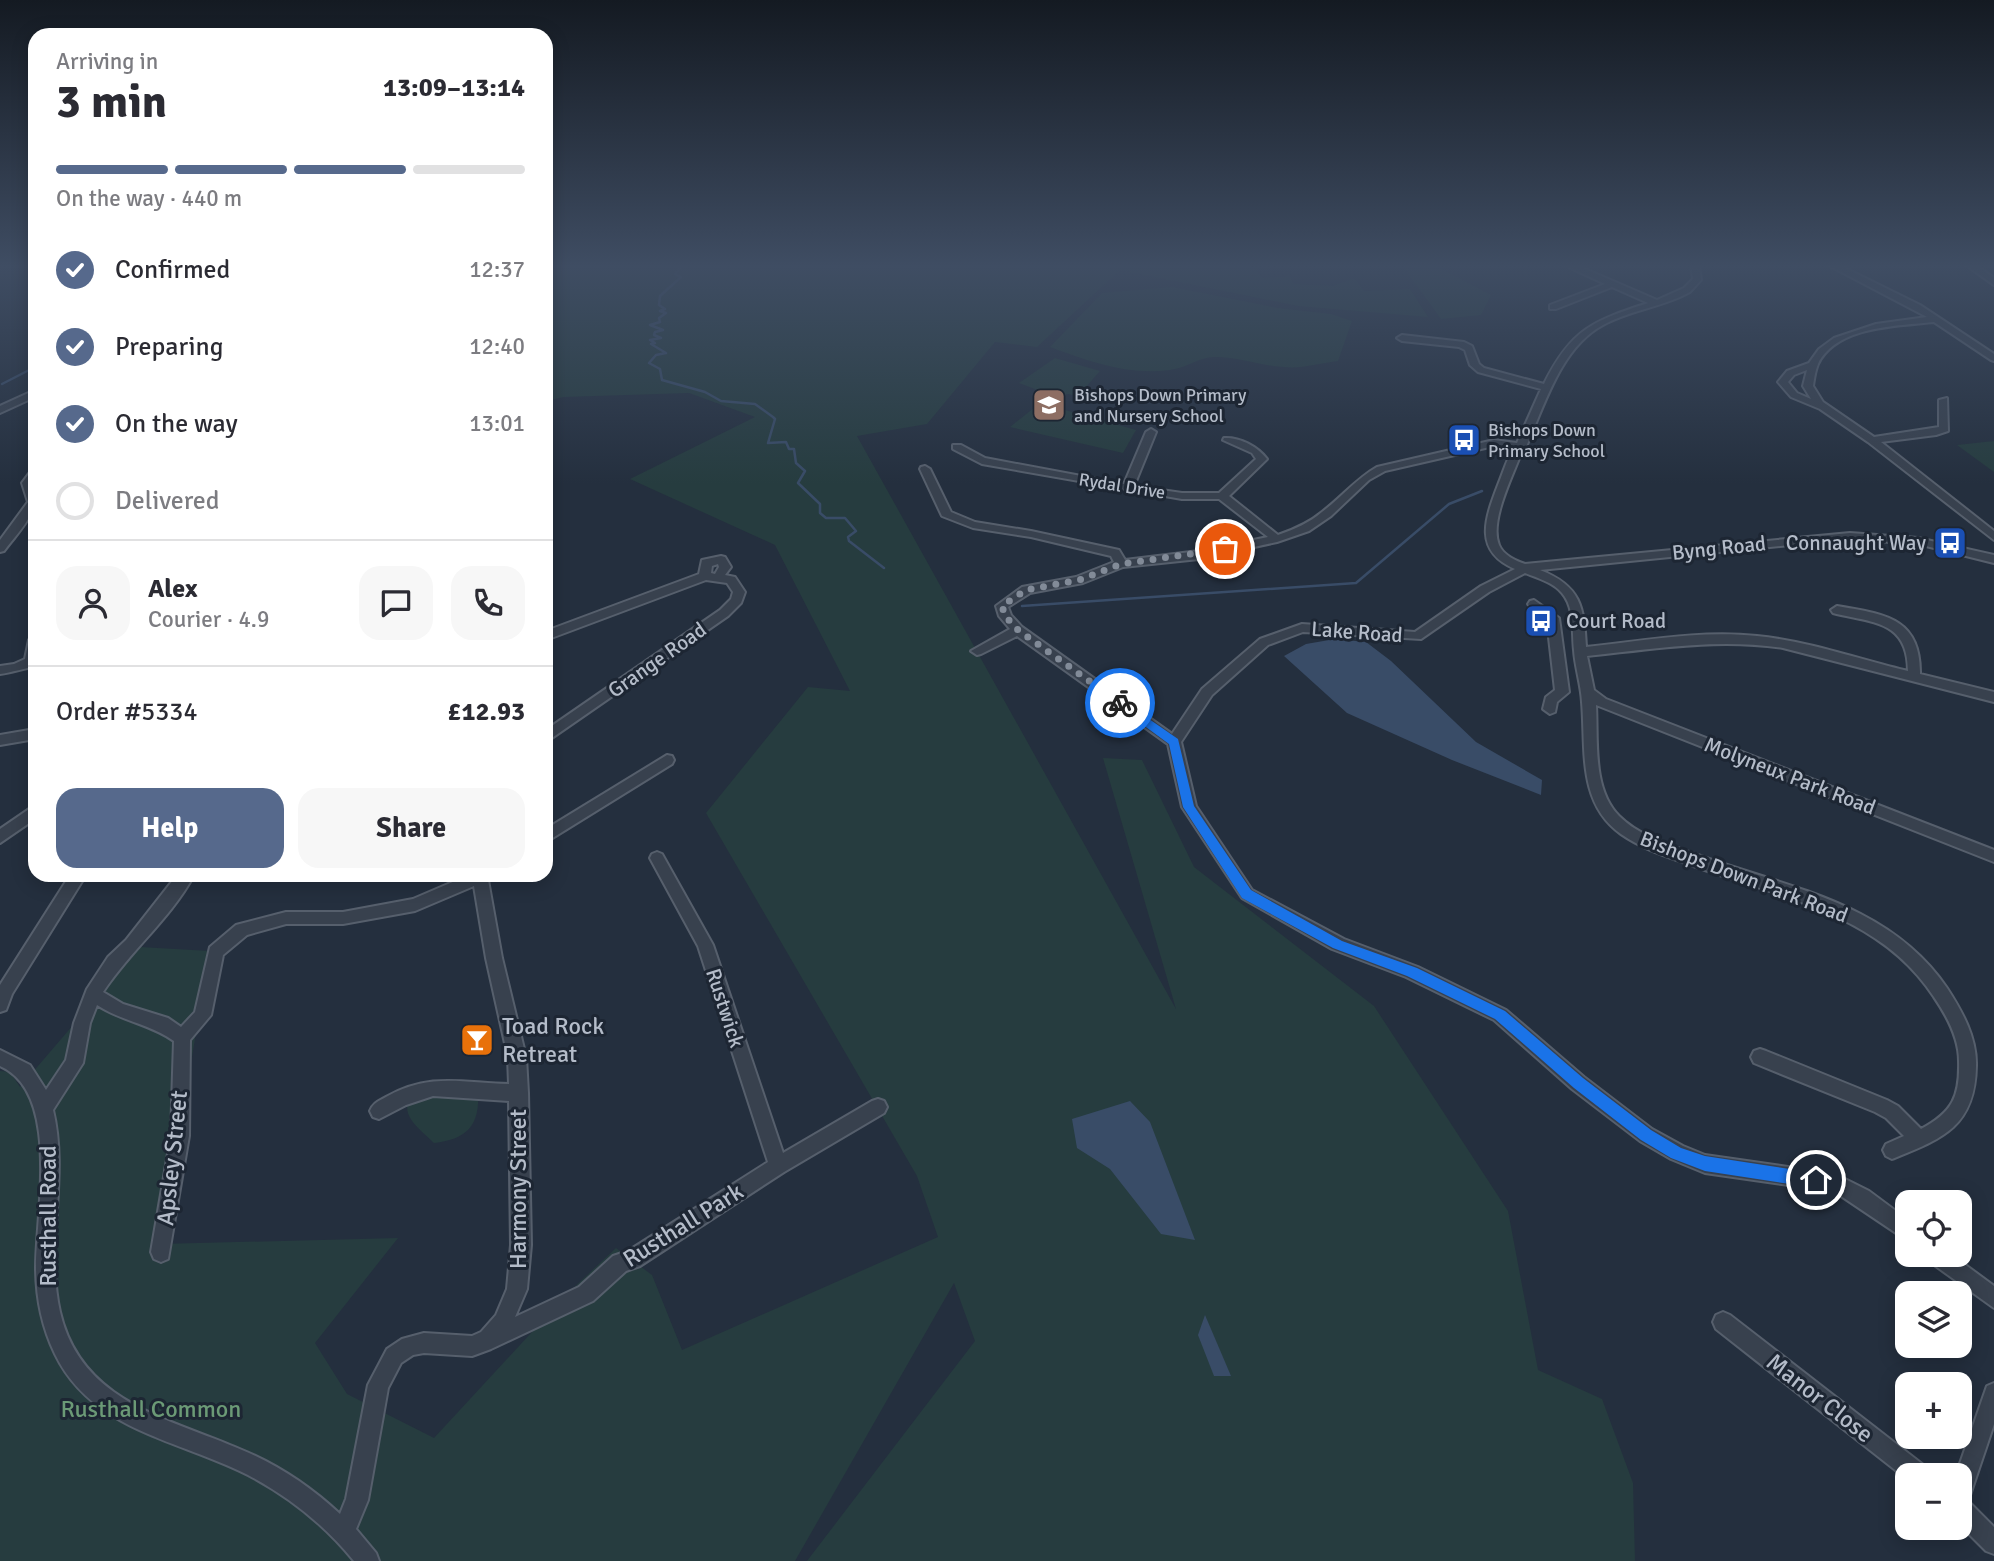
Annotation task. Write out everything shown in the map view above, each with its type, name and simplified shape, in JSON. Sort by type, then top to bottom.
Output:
[{"type":"street","points":[[1402,338],[1461,344],[1469,348],[1475,365],[1481,370],[1548,388]]},
{"type":"street","points":[[1526,568],[1496,552],[1491,533],[1516,452],[1521,447],[1548,388],[1578,338]]},
{"type":"street","points":[[1844,338],[1824,348],[1810,366],[1808,386],[1814,400],[1872,440],[1994,537]]},
{"type":"street","points":[[1965,338],[1994,358]]},
{"type":"street","points":[[1810,366],[1799,368],[1784,378],[1783,382],[1794,395],[1824,408]]},
{"type":"street","points":[[0,410],[28,396]]},
{"type":"street","points":[[1872,440],[1913,436],[1944,429],[1944,400]]},
{"type":"street","points":[[1128,488],[1151,432]]},
{"type":"street","points":[[1228,440],[1256,451],[1262,459],[1222,496],[1277,539]]},
{"type":"street","points":[[1521,447],[1494,443],[1381,469],[1366,478],[1327,514],[1305,529],[1277,539],[1199,555],[1121,564],[1079,580],[1026,590],[1002,606],[1005,616],[1018,630],[1174,742],[1189,807],[1247,894],[1338,944],[1412,972],[1500,1015],[1578,1083],[1646,1135],[1676,1153],[1705,1164],[1816,1180],[1845,1188],[1895,1222]]},
{"type":"street","name":"Rydal Drive","points":[[957,447],[982,461],[1128,488],[1182,496],[1222,496]]},
{"type":"street","points":[[925,469],[946,514],[973,525],[1031,534],[1115,553],[1121,564]]},
{"type":"street","points":[[0,548],[28,518]]},
{"type":"street","name":"Byng Road","points":[[1526,568],[1850,536],[1918,541],[1994,559]]},
{"type":"street","name":"Bishops Down Park Road","points":[[1526,568],[1556,582],[1568,592],[1575,605],[1588,692],[1591,751],[1597,788],[1603,807],[1620,826],[1710,868],[1801,895],[1845,914],[1908,953],[1927,971],[1940,990],[1967,1047],[1968,1082],[1963,1105],[1953,1119],[1919,1139],[1892,1150]]},
{"type":"street","name":"Lake Road","points":[[1174,742],[1207,692],[1264,642],[1302,628],[1417,636],[1485,589],[1526,568]]},
{"type":"street","name":"Grange Road","points":[[553,633],[712,576],[731,580],[739,592],[737,600],[724,613],[553,732]]},
{"type":"street","points":[[1534,604],[1553,618],[1562,692],[1551,700],[1550,709]]},
{"type":"street","points":[[1837,610],[1880,619],[1900,629],[1912,645],[1914,677]]},
{"type":"street","points":[[977,652],[1018,630]]},
{"type":"street","points":[[1581,652],[1724,638],[1750,638],[1994,697]]},
{"type":"street","points":[[0,670],[28,664]]},
{"type":"street","points":[[1559,668],[1583,670]]},
{"type":"street","name":"Molyneux Park Road","points":[[1588,692],[1601,702],[1994,856]]},
{"type":"street","points":[[0,740],[28,735]]},
{"type":"street","points":[[553,832],[667,760]]},
{"type":"street","points":[[0,837],[28,816]]},
{"type":"street","name":"Rustwick","points":[[657,858],[705,945],[778,1166]]},
{"type":"street","points":[[0,1005],[5,991],[74,882]]},
{"type":"street","points":[[44,1108],[74,1063],[82,1023],[93,994],[114,962],[132,945],[181,882]]},
{"type":"street","points":[[93,994],[118,1010],[162,1023],[182,1037],[204,1015],[216,952],[242,930],[286,918],[343,918],[415,905],[472,882]]},
{"type":"street","name":"Harmony Street","points":[[483,882],[494,958],[517,1057],[521,1245],[517,1289],[503,1322],[488,1340]]},
{"type":"street","name":"Apsley Street","points":[[161,1252],[180,1136],[182,1037]]},
{"type":"street","points":[[1759,1057],[1881,1106],[1903,1121],[1919,1139]]},
{"type":"street","name":"Rusthall Road","points":[[0,1058],[17,1064],[32,1079],[44,1108],[48,1134],[47,1290],[60,1339],[85,1382],[106,1402],[152,1428],[236,1458],[293,1489],[344,1530],[368,1561]]},
{"type":"street","points":[[379,1111],[411,1092],[437,1085],[519,1093]]},
{"type":"street","name":"Rusthall Park","points":[[488,1340],[586,1294],[620,1263],[633,1259],[778,1166],[878,1107]]},
{"type":"street","points":[[1953,1267],[1994,1298]]},
{"type":"street","name":"Manor Close","points":[[1723,1322],[1903,1463]]},
{"type":"street","points":[[344,1530],[357,1500],[378,1385],[394,1356],[409,1346],[424,1343],[472,1346],[488,1340]]},
{"type":"street","points":[[1970,1463],[1994,1393]]},
{"type":"street","points":[[1972,1521],[1994,1542]]},
{"type":"green space","name":"Rusthall Common","points":[[553,338],[1047,338],[1037,347],[995,342],[927,424],[857,436],[1176,1009],[1103,758],[1142,760],[1194,867],[1374,1006],[1508,1211],[1538,1370],[1602,1399],[1633,1483],[1635,1561],[807,1561],[975,1341],[954,1283],[795,1561],[0,1561],[0,1071],[10,1072],[20,1087],[140,947],[210,951],[160,1244],[398,1238],[315,1343],[347,1394],[434,1438],[567,1294],[616,1248],[652,1275],[682,1350],[938,1237],[917,1176],[706,813],[808,687],[850,691],[775,545],[630,479],[755,417],[689,393],[553,399]]},
{"type":"green space","points":[[1059,338],[1346,338],[1338,361],[1297,367],[1215,357],[1170,370],[1139,371],[1094,362],[1050,347]]},
{"type":"green space","points":[[1055,358],[1100,371],[1078,396],[1068,394],[1056,397],[1019,383]]},
{"type":"green space","points":[[1040,403],[1136,430],[1123,453],[1010,427]]},
{"type":"green space","points":[[1994,441],[1994,472],[1957,445]]},
{"type":"green space","points":[[478,1092],[474,1122],[469,1129],[455,1138],[434,1143],[408,1114],[407,1107],[416,1094]]},
{"type":"water","points":[[1335,639],[1366,642],[1391,661],[1476,742],[1542,780],[1541,795],[1452,760],[1347,713],[1284,656],[1306,644]]},
{"type":"water","points":[[1130,1101],[1150,1122],[1195,1240],[1161,1234],[1110,1169],[1077,1148],[1072,1119]]},
{"type":"water","points":[[1205,1315],[1231,1376],[1214,1376],[1198,1335]]},
{"type":"waterway","points":[[661,338],[650,340],[655,343],[651,344],[666,353],[656,355],[649,363],[660,369],[662,380],[705,392],[721,401],[755,404],[773,417],[775,419],[768,443],[786,442],[789,449],[794,449],[796,463],[805,471],[798,483],[820,504],[820,513],[826,518],[845,518],[856,531],[848,537],[849,541],[884,568]]},
{"type":"waterway","points":[[2,384],[28,371]]},
{"type":"waterway","points":[[1022,606],[1356,583],[1449,504],[1482,491]]},
{"type":"way so far","points":[[1120,703],[1018,630],[1005,616],[1002,606],[1026,590],[1079,580],[1121,564],[1199,555],[1225,549]]},
{"type":"place","name":"Bishops Down Primary and Nursery School","points":[[1049,405]]},
{"type":"place","name":"Bishops Down Primary School","points":[[1464,440]]},
{"type":"place","name":"Connaught Way","points":[[1950,543]]},
{"type":"place","name":"Court Road","points":[[1541,621]]},
{"type":"place","name":"Toad Rock Retreat","points":[[477,1040]]},
{"type":"route","points":[[1120,703],[1174,742],[1189,807],[1247,894],[1338,944],[1412,972],[1500,1015],[1578,1083],[1646,1135],[1676,1153],[1705,1164],[1735,1170],[1816,1180]]}]
